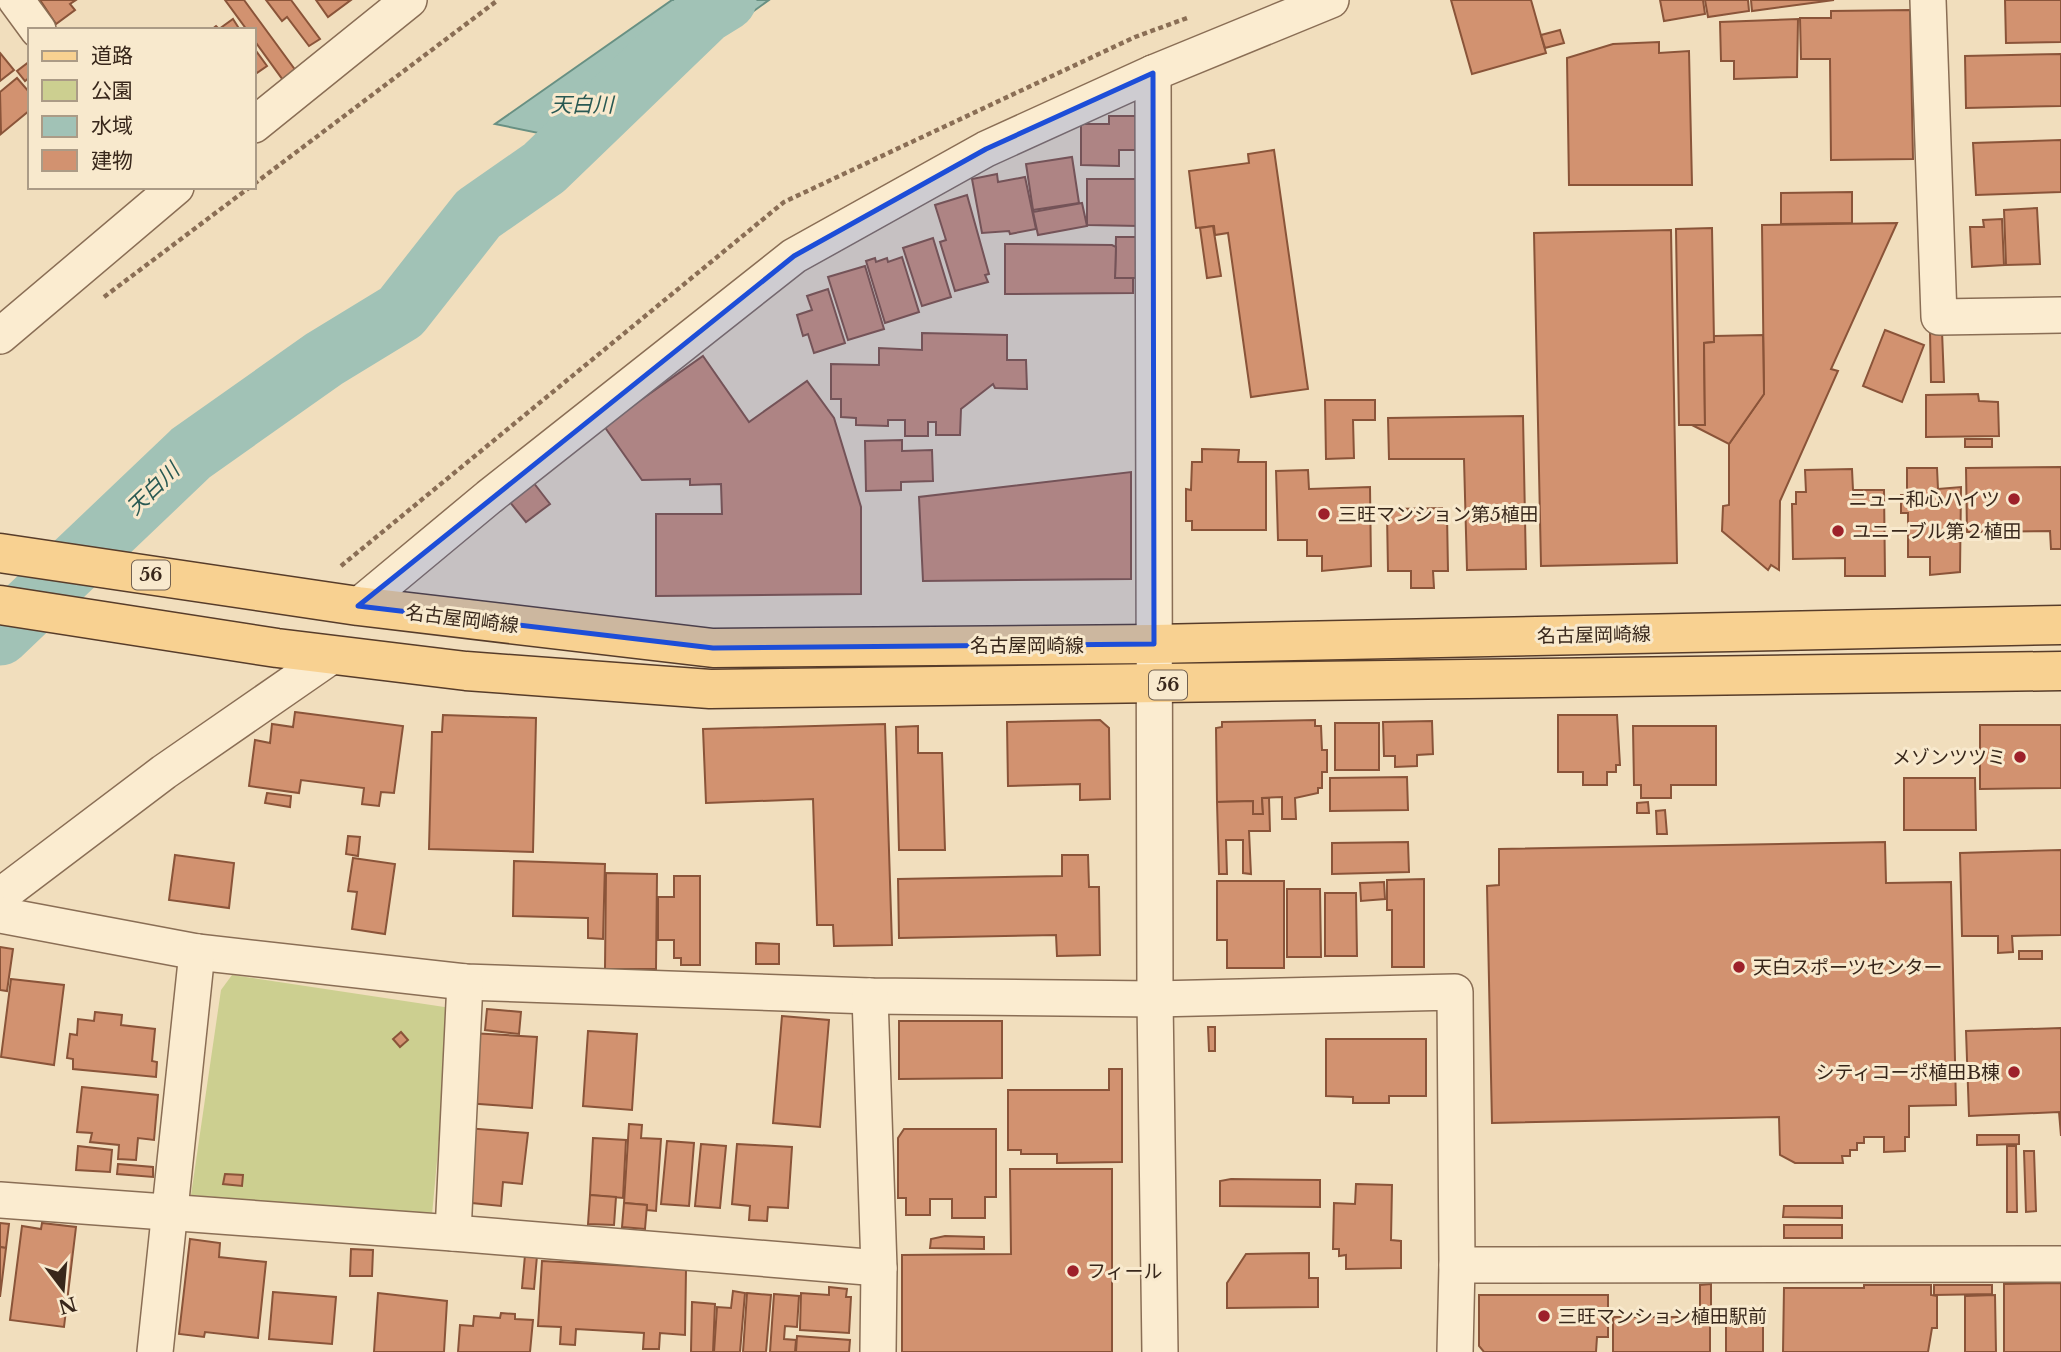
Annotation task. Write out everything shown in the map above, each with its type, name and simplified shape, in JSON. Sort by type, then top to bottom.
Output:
[{"type":"main road","name":"名古屋岡崎線","points":[[0,553],[358,606],[713,648],[1154,644],[2061,625]]},
{"type":"main road","name":"56","points":[[0,605],[277,648],[466,671],[709,689],[2061,671]]},
{"type":"street","points":[[16,0],[37,28]]},
{"type":"street","points":[[256,123],[410,0]]},
{"type":"street","points":[[358,606],[489,496],[794,256],[986,149],[1153,73],[1331,0]]},
{"type":"street","points":[[1928,0],[1939,317],[2061,315]]},
{"type":"street","points":[[1153,73],[1155,999],[1160,1352]]},
{"type":"street","points":[[0,336],[164,191]]},
{"type":"street","points":[[0,896],[164,772],[333,655]]},
{"type":"street","points":[[0,915],[197,952],[465,982],[870,996],[1155,999],[1455,992],[1455,1352]]},
{"type":"street","points":[[155,1352],[197,952]]},
{"type":"street","points":[[453,1233],[465,982]]},
{"type":"street","points":[[870,996],[879,1268],[878,1352]]},
{"type":"street","points":[[0,1200],[879,1268]]},
{"type":"street","points":[[1457,1265],[2061,1264]]},
{"type":"path","points":[[256,183],[498,0]]},
{"type":"path","points":[[100,300],[248,189]]},
{"type":"highlighted area","points":[[1153,73],[1154,644],[713,648],[358,606],[794,256],[986,149]]},
{"type":"green space","points":[[232,975],[451,1008],[432,1215],[191,1195],[221,990]]},
{"type":"water","name":"天白川","points":[[672,0],[769,0],[639,94],[592,144],[495,124]]},
{"type":"building","points":[[40,0],[76,0],[70,4],[75,10],[56,24]]},
{"type":"building","points":[[225,0],[244,0],[296,71],[283,80],[256,43],[256,28],[246,28]]},
{"type":"building","points":[[266,0],[291,0],[320,39],[309,46],[287,17],[282,21]]},
{"type":"building","points":[[316,0],[351,0],[328,17]]},
{"type":"building","points":[[1451,0],[1531,0],[1546,53],[1472,74]]},
{"type":"building","points":[[1660,0],[1703,0],[1705,14],[1664,21]]},
{"type":"building","points":[[1705,0],[1748,0],[1749,11],[1708,17]]},
{"type":"building","points":[[1751,0],[1834,0],[1752,11]]},
{"type":"building","points":[[2005,0],[2061,0],[2061,42],[2006,43]]},
{"type":"building","points":[[1910,10],[1913,159],[1831,160],[1830,59],[1801,59],[1800,18],[1831,18],[1831,11]]},
{"type":"building","points":[[233,19],[239,28],[220,28]]},
{"type":"building","points":[[1798,19],[1797,77],[1734,79],[1734,61],[1721,61],[1720,22]]},
{"type":"building","points":[[1560,30],[1564,43],[1545,48],[1541,35]]},
{"type":"building","points":[[1659,42],[1659,53],[1689,51],[1692,185],[1569,185],[1567,58],[1613,44]]},
{"type":"building","points":[[256,51],[267,66],[256,74]]},
{"type":"building","points":[[0,53],[14,70],[0,81]]},
{"type":"building","points":[[2061,54],[2061,106],[1966,108],[1965,56]]},
{"type":"building","points":[[28,63],[28,79],[25,81],[17,71]]},
{"type":"building","points":[[17,78],[28,91],[28,112],[1,134],[0,92]]},
{"type":"building","points":[[1109,116],[1139,116],[1139,150],[1119,150],[1119,166],[1081,165],[1081,124],[1109,124]]},
{"type":"building","points":[[2061,140],[2061,192],[1976,195],[1973,143]]},
{"type":"building","points":[[1274,150],[1308,389],[1251,397],[1228,233],[1215,235],[1214,226],[1196,228],[1189,171],[1249,163],[1248,154]]},
{"type":"building","points":[[1072,157],[1079,203],[1033,210],[1026,164]]},
{"type":"building","points":[[997,174],[998,182],[1025,177],[1036,229],[1010,234],[1009,231],[982,233],[972,179]]},
{"type":"building","points":[[1087,179],[1139,179],[1139,226],[1087,225]]},
{"type":"building","points":[[1852,192],[1852,223],[1781,224],[1781,193]]},
{"type":"building","points":[[967,195],[989,274],[985,275],[988,282],[955,291],[940,242],[946,240],[935,205]]},
{"type":"building","points":[[1082,203],[1087,226],[1038,235],[1033,212]]},
{"type":"building","points":[[2037,208],[2040,264],[2006,265],[2004,210]]},
{"type":"building","points":[[2002,219],[2004,265],[1972,267],[1970,227],[1984,227],[1983,220]]},
{"type":"building","points":[[1897,223],[1831,369],[1838,371],[1780,501],[1779,570],[1771,565],[1768,570],[1722,531],[1723,506],[1729,505],[1729,444],[1764,394],[1762,225]]},
{"type":"building","points":[[1213,226],[1221,276],[1207,278],[1200,228]]},
{"type":"building","points":[[1712,228],[1714,342],[1704,343],[1705,425],[1679,425],[1676,229]]},
{"type":"building","points":[[1671,230],[1677,563],[1541,566],[1534,233]]},
{"type":"building","points":[[1116,237],[1142,237],[1142,278],[1115,278]]},
{"type":"building","points":[[933,238],[951,297],[922,306],[903,248]]},
{"type":"building","points":[[1005,244],[1112,245],[1116,247],[1115,278],[1133,278],[1133,293],[1005,294]]},
{"type":"building","points":[[902,257],[919,312],[885,323],[866,261],[875,258],[876,262],[887,258],[888,262]]},
{"type":"building","points":[[865,266],[884,329],[848,340],[828,277]]},
{"type":"building","points":[[828,289],[845,343],[814,353],[808,334],[803,336],[797,315],[812,310],[807,296]]},
{"type":"building","points":[[1885,330],[1924,345],[1902,402],[1863,386]]},
{"type":"building","points":[[1930,331],[1942,331],[1944,382],[1931,382]]},
{"type":"building","points":[[922,333],[1007,335],[1007,360],[1026,360],[1027,389],[995,388],[993,384],[961,409],[960,435],[936,435],[936,422],[928,422],[928,436],[905,436],[905,420],[888,420],[888,426],[856,425],[856,418],[841,417],[841,399],[831,399],[831,364],[879,365],[879,348],[922,350]]},
{"type":"building","points":[[1763,335],[1764,394],[1729,444],[1692,425],[1705,425],[1704,343],[1714,342],[1714,336]]},
{"type":"building","points":[[703,356],[749,422],[807,381],[834,418],[861,507],[861,594],[656,596],[656,514],[722,514],[721,484],[690,485],[690,479],[642,480],[604,426]]},
{"type":"building","points":[[1978,394],[1979,401],[1998,402],[1999,436],[1926,437],[1926,395]]},
{"type":"building","points":[[1325,400],[1375,400],[1375,420],[1353,420],[1354,458],[1326,459]]},
{"type":"building","points":[[1523,416],[1526,569],[1467,570],[1464,459],[1389,459],[1388,418]]},
{"type":"building","points":[[1965,439],[1992,439],[1992,447],[1965,447]]},
{"type":"building","points":[[902,440],[902,451],[932,450],[933,481],[901,482],[901,490],[866,491],[865,441]]},
{"type":"building","points":[[1202,449],[1239,450],[1238,462],[1266,462],[1266,530],[1192,530],[1192,521],[1186,521],[1186,489],[1191,490],[1192,462],[1202,462]]},
{"type":"building","name":"ニュー和心ハイツ","points":[[2061,467],[2061,549],[2051,549],[2050,531],[1967,532],[1966,468]]},
{"type":"building","points":[[1907,468],[1937,468],[1938,489],[1961,487],[1960,572],[1930,575],[1930,557],[1908,557],[1908,513],[1901,513],[1901,495],[1907,495]]},
{"type":"building","name":"ユニーブル第２植田","points":[[1852,469],[1853,490],[1884,490],[1885,576],[1845,576],[1845,558],[1793,559],[1792,504],[1796,504],[1796,492],[1806,492],[1805,470]]},
{"type":"building","name":"三旺マンション第5植田","points":[[1308,470],[1309,489],[1370,487],[1371,566],[1322,571],[1322,556],[1307,556],[1307,540],[1278,540],[1276,471]]},
{"type":"building","points":[[1131,472],[1131,579],[923,581],[919,497]]},
{"type":"building","points":[[533,482],[550,504],[526,522],[509,501]]},
{"type":"building","points":[[1442,508],[1442,514],[1447,514],[1448,571],[1433,571],[1434,588],[1411,588],[1411,571],[1388,571],[1387,514],[1391,514],[1391,509]]},
{"type":"building","points":[[295,712],[403,726],[394,793],[381,792],[379,806],[362,804],[364,788],[301,780],[299,793],[249,786],[255,740],[270,743],[272,724],[293,727]]},
{"type":"building","points":[[443,715],[536,718],[533,852],[429,849],[432,732],[442,732]]},
{"type":"building","points":[[1558,715],[1617,715],[1620,765],[1616,765],[1616,772],[1607,772],[1607,785],[1583,785],[1583,772],[1558,772]]},
{"type":"building","points":[[1100,720],[1109,728],[1110,799],[1080,800],[1080,784],[1008,786],[1007,722]]},
{"type":"building","points":[[1315,720],[1315,726],[1321,726],[1322,750],[1327,750],[1327,772],[1322,772],[1322,788],[1318,788],[1318,793],[1295,798],[1296,819],[1282,819],[1282,797],[1262,798],[1263,814],[1253,814],[1253,801],[1217,802],[1216,728],[1222,727],[1222,722]]},
{"type":"building","points":[[1432,721],[1433,754],[1417,755],[1417,766],[1395,767],[1395,756],[1384,756],[1383,722]]},
{"type":"building","points":[[1335,723],[1379,723],[1379,770],[1335,770]]},
{"type":"building","points":[[885,724],[892,945],[834,946],[833,925],[817,925],[813,799],[706,803],[703,729]]},
{"type":"building","name":"メゾンツツミ","points":[[1980,725],[2061,725],[2061,788],[1980,789]]},
{"type":"building","points":[[918,726],[918,753],[942,753],[945,850],[899,850],[896,727]]},
{"type":"building","points":[[1633,726],[1716,726],[1716,785],[1671,785],[1671,798],[1641,798],[1641,785],[1634,785]]},
{"type":"building","points":[[1407,777],[1408,810],[1330,811],[1330,778]]},
{"type":"building","points":[[1904,778],[1975,778],[1976,830],[1904,830]]},
{"type":"building","points":[[267,793],[291,796],[290,807],[265,803]]},
{"type":"building","points":[[1262,798],[1269,798],[1270,831],[1249,831],[1251,874],[1243,873],[1243,840],[1226,840],[1227,874],[1219,874],[1217,802],[1253,801],[1253,814],[1263,814]]},
{"type":"building","points":[[1648,802],[1649,813],[1637,813],[1637,803]]},
{"type":"building","points":[[1665,810],[1667,834],[1657,834],[1656,811]]},
{"type":"building","points":[[348,836],[360,837],[358,856],[346,854]]},
{"type":"building","points":[[1408,842],[1409,872],[1332,874],[1332,843]]},
{"type":"building","points":[[1885,842],[1886,883],[1951,882],[1956,1105],[1909,1106],[1909,1137],[1905,1137],[1905,1151],[1884,1152],[1884,1137],[1864,1137],[1864,1143],[1857,1143],[1857,1150],[1850,1150],[1850,1156],[1842,1156],[1843,1163],[1795,1163],[1780,1155],[1779,1117],[1492,1123],[1487,886],[1499,885],[1499,849]]},
{"type":"building","points":[[2061,850],[2061,935],[2012,936],[2013,952],[1998,953],[1998,936],[1962,936],[1960,853]]},
{"type":"building","points":[[175,855],[234,863],[229,908],[169,900]]},
{"type":"building","points":[[1062,855],[1088,855],[1089,887],[1099,887],[1100,955],[1057,956],[1056,935],[899,938],[898,879],[1062,876]]},
{"type":"building","points":[[353,858],[395,864],[385,934],[352,929],[357,892],[348,891]]},
{"type":"building","points":[[514,861],[605,864],[603,939],[588,938],[588,918],[513,916]]},
{"type":"building","points":[[606,873],[657,874],[656,969],[605,969]]},
{"type":"building","points":[[674,876],[700,876],[700,965],[681,965],[681,958],[674,958],[674,940],[658,940],[658,897],[674,897]]},
{"type":"building","points":[[1424,879],[1424,967],[1392,967],[1392,910],[1387,910],[1387,880]]},
{"type":"building","points":[[1217,881],[1284,881],[1284,968],[1227,968],[1227,940],[1217,940]]},
{"type":"building","points":[[1384,882],[1385,899],[1361,901],[1360,883]]},
{"type":"building","points":[[1287,889],[1320,889],[1321,957],[1287,957]]},
{"type":"building","points":[[1325,893],[1356,893],[1357,956],[1325,956]]},
{"type":"building","points":[[756,943],[779,944],[779,964],[756,964]]},
{"type":"building","points":[[0,947],[13,949],[7,991],[0,990]]},
{"type":"building","points":[[2019,951],[2042,951],[2042,959],[2019,959]]},
{"type":"building","points":[[11,979],[64,985],[54,1065],[1,1057]]},
{"type":"building","points":[[487,1009],[521,1012],[519,1034],[485,1030]]},
{"type":"building","points":[[95,1012],[122,1015],[121,1025],[155,1029],[152,1061],[157,1062],[156,1077],[73,1069],[73,1059],[67,1058],[70,1034],[77,1035],[78,1019],[94,1021]]},
{"type":"building","points":[[782,1016],[829,1020],[820,1127],[773,1123]]},
{"type":"building","points":[[899,1021],[1002,1021],[1002,1078],[899,1079]]},
{"type":"building","points":[[1208,1027],[1215,1027],[1215,1051],[1209,1051]]},
{"type":"building","name":"シティコーポ植田B棟","points":[[2061,1028],[2061,1136],[2059,1112],[1969,1116],[1966,1031]]},
{"type":"building","points":[[588,1031],[637,1034],[632,1110],[583,1106]]},
{"type":"building","points":[[401,1032],[408,1040],[400,1047],[393,1039]]},
{"type":"building","points":[[471,1033],[537,1037],[532,1108],[466,1103]]},
{"type":"building","points":[[1326,1039],[1426,1039],[1426,1096],[1389,1096],[1389,1103],[1353,1103],[1353,1097],[1326,1096]]},
{"type":"building","points":[[1109,1069],[1122,1069],[1122,1162],[1057,1163],[1057,1154],[1021,1154],[1021,1150],[1008,1150],[1008,1090],[1109,1090]]},
{"type":"building","points":[[82,1087],[158,1095],[154,1140],[138,1138],[136,1160],[118,1159],[119,1145],[90,1142],[92,1133],[77,1132]]},
{"type":"building","points":[[629,1124],[642,1125],[641,1138],[661,1139],[656,1211],[647,1210],[647,1205],[624,1203]]},
{"type":"building","points":[[466,1128],[528,1133],[522,1184],[503,1182],[501,1206],[462,1202]]},
{"type":"building","points":[[904,1129],[996,1129],[996,1197],[985,1197],[985,1218],[952,1218],[952,1199],[930,1199],[930,1215],[906,1215],[906,1198],[898,1198],[898,1138]]},
{"type":"building","points":[[1977,1135],[2019,1135],[2019,1144],[1977,1145]]},
{"type":"building","points":[[593,1138],[626,1140],[623,1198],[590,1195]]},
{"type":"building","points":[[667,1141],[694,1143],[689,1206],[661,1204]]},
{"type":"building","points":[[701,1144],[726,1146],[720,1208],[695,1206]]},
{"type":"building","points":[[737,1144],[792,1147],[788,1208],[768,1207],[767,1221],[749,1220],[750,1206],[732,1204]]},
{"type":"building","points":[[78,1146],[112,1150],[110,1172],[76,1170]]},
{"type":"building","points":[[2007,1146],[2016,1146],[2017,1212],[2007,1212]]},
{"type":"building","points":[[2024,1151],[2034,1151],[2036,1211],[2026,1212]]},
{"type":"building","points":[[118,1164],[153,1167],[153,1177],[117,1174]]},
{"type":"building","points":[[1010,1169],[1112,1169],[1112,1352],[902,1352],[902,1255],[1011,1254]]},
{"type":"building","points":[[225,1174],[243,1175],[242,1186],[223,1184]]},
{"type":"building","points":[[1320,1180],[1320,1207],[1220,1206],[1220,1181]]},
{"type":"building","points":[[1356,1184],[1392,1185],[1391,1240],[1401,1241],[1401,1268],[1346,1269],[1346,1255],[1339,1256],[1339,1249],[1333,1249],[1334,1203],[1355,1204]]},
{"type":"building","points":[[590,1195],[616,1197],[614,1225],[588,1224]]},
{"type":"building","points":[[624,1203],[647,1205],[645,1229],[622,1227]]},
{"type":"building","points":[[1784,1206],[1842,1206],[1842,1218],[1783,1217]]},
{"type":"building","points":[[0,1223],[9,1224],[6,1248],[0,1247]]},
{"type":"building","points":[[42,1223],[76,1227],[64,1327],[10,1320],[22,1226],[41,1229]]},
{"type":"building","points":[[1784,1225],[1842,1225],[1842,1238],[1784,1238]]},
{"type":"building","points":[[945,1236],[984,1237],[984,1249],[930,1248],[931,1239]]},
{"type":"building","points":[[190,1239],[220,1243],[219,1257],[266,1262],[258,1338],[205,1332],[204,1337],[179,1334]]},
{"type":"building","points":[[0,1247],[6,1248],[0,1297]]},
{"type":"building","points":[[351,1249],[373,1250],[372,1276],[350,1276]]},
{"type":"building","points":[[1309,1253],[1309,1278],[1318,1278],[1318,1307],[1227,1308],[1227,1283],[1246,1254]]},
{"type":"building","points":[[525,1255],[537,1256],[534,1289],[522,1288]]},
{"type":"building","points":[[542,1261],[686,1269],[685,1335],[660,1333],[659,1349],[643,1349],[644,1333],[576,1329],[575,1345],[560,1344],[561,1327],[538,1326]]},
{"type":"building","points":[[2061,1283],[2061,1352],[2004,1352],[2004,1284]]},
{"type":"building","points":[[1711,1284],[1711,1308],[1700,1307],[1700,1285]]},
{"type":"building","points":[[1864,1285],[1931,1285],[1931,1295],[1937,1296],[1937,1328],[1932,1328],[1928,1352],[1783,1352],[1784,1288],[1864,1288]]},
{"type":"building","points":[[1934,1285],[1992,1285],[1992,1294],[1934,1295]]},
{"type":"building","points":[[829,1287],[847,1289],[846,1297],[851,1297],[849,1333],[800,1330],[801,1293],[829,1295]]},
{"type":"building","points":[[733,1291],[745,1293],[740,1352],[714,1352],[717,1307],[731,1308]]},
{"type":"building","points":[[273,1292],[336,1297],[332,1344],[269,1339]]},
{"type":"building","points":[[378,1293],[447,1301],[444,1352],[374,1352]]},
{"type":"building","points":[[747,1293],[771,1295],[766,1352],[743,1352]]},
{"type":"building","points":[[774,1294],[799,1296],[797,1327],[785,1326],[784,1339],[796,1340],[795,1352],[770,1352]]},
{"type":"building","name":"三旺マンション植田駅前","points":[[1479,1295],[1608,1295],[1608,1337],[1597,1337],[1596,1352],[1484,1352],[1479,1346]]},
{"type":"building","points":[[1995,1295],[1996,1352],[1965,1352],[1965,1296]]},
{"type":"building","points":[[692,1302],[715,1304],[713,1352],[691,1352]]},
{"type":"building","points":[[501,1313],[515,1314],[515,1319],[533,1320],[530,1352],[458,1352],[460,1325],[473,1326],[474,1316],[500,1318]]},
{"type":"building","points":[[1726,1313],[1763,1313],[1763,1352],[1726,1352]]},
{"type":"building","points":[[1613,1317],[1710,1317],[1710,1352],[1613,1352]]},
{"type":"building","points":[[797,1336],[850,1340],[849,1352],[796,1352]]},
{"type":"waterway","name":"天白川","points":[[0,635],[191,453],[324,359],[401,312],[478,214],[544,168],[705,13],[726,0]]},
{"type":"place","name":"ニュー和心ハイツ","points":[[2014,499]]},
{"type":"place","name":"三旺マンション第5植田","points":[[1324,514]]},
{"type":"place","name":"ユニーブル第２植田","points":[[1838,531]]},
{"type":"place","name":"メゾンツツミ","points":[[2020,757]]},
{"type":"place","name":"天白スポーツセンター","points":[[1739,967]]},
{"type":"place","name":"シティコーポ植田B棟","points":[[2014,1072]]},
{"type":"place","name":"フィール","points":[[1073,1271]]},
{"type":"place","name":"三旺マンション植田駅前","points":[[1544,1316]]}]
